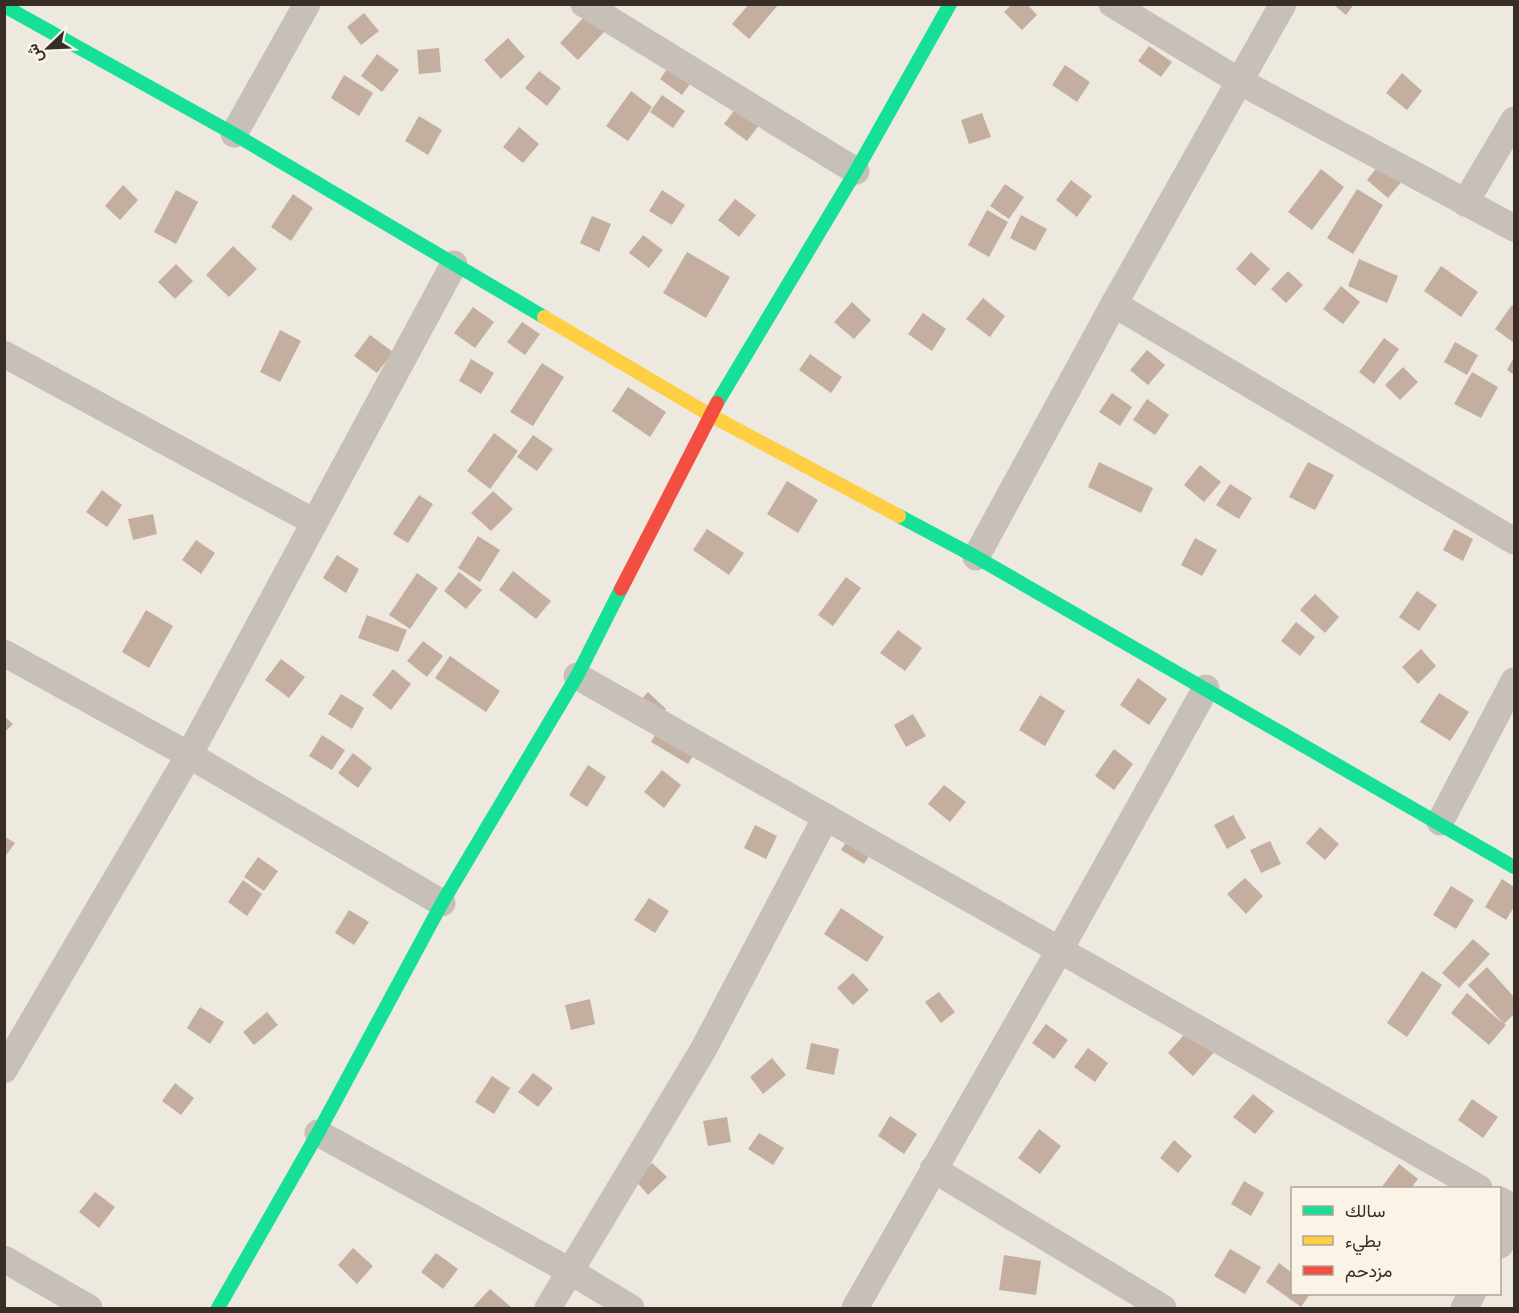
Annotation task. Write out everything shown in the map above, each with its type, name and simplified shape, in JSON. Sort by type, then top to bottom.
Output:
[{"type":"street","points":[[234,134],[307,4]]},
{"type":"street","points":[[218,1308],[318,1133],[442,903],[577,676],[710,415],[856,171],[950,4]]},
{"type":"street","points":[[1112,4],[1239,81],[1515,228]]},
{"type":"street","points":[[976,557],[1114,304],[1283,4]]},
{"type":"street","points":[[5,8],[234,134],[710,415],[976,557],[1515,867]]},
{"type":"street","points":[[600,8],[856,171]]},
{"type":"street","points":[[1465,202],[1515,120]]},
{"type":"street","points":[[4,1070],[189,755],[454,264]]},
{"type":"street","points":[[1114,304],[1515,541]]},
{"type":"street","points":[[4,354],[314,522]]},
{"type":"street","points":[[4,653],[189,755],[442,903]]},
{"type":"street","points":[[577,676],[1477,1187]]},
{"type":"street","points":[[1440,822],[1515,681]]},
{"type":"street","points":[[855,1308],[1206,688]]},
{"type":"street","points":[[548,1308],[703,1050],[826,817]]},
{"type":"street","points":[[318,1133],[570,1271],[631,1308]]},
{"type":"street","points":[[933,1169],[1159,1307]]},
{"type":"street","points":[[1501,1201],[1515,1209]]},
{"type":"street","points":[[1501,1243],[1515,1219]]},
{"type":"street","points":[[4,1259],[89,1308]]},
{"type":"building","points":[[596,4],[615,20],[578,60],[560,43]]},
{"type":"building","points":[[749,4],[779,4],[749,39],[732,24]]},
{"type":"building","points":[[1012,4],[1027,4],[1037,15],[1022,30],[1004,12]]},
{"type":"building","points":[[1333,4],[1354,4],[1346,15]]},
{"type":"building","points":[[364,13],[379,31],[361,45],[347,27]]},
{"type":"building","points":[[508,38],[525,57],[501,79],[484,60]]},
{"type":"building","points":[[1149,46],[1172,62],[1161,77],[1138,61]]},
{"type":"building","points":[[439,48],[441,72],[419,74],[417,50]]},
{"type":"building","points":[[377,54],[399,70],[382,92],[361,76]]},
{"type":"building","points":[[675,57],[697,74],[682,95],[660,79]]},
{"type":"building","points":[[1065,65],[1090,82],[1077,102],[1052,85]]},
{"type":"building","points":[[539,71],[561,88],[547,106],[525,88]]},
{"type":"building","points":[[1402,73],[1422,91],[1407,110],[1386,93]]},
{"type":"building","points":[[344,75],[373,93],[359,116],[331,98]]},
{"type":"building","points":[[631,91],[652,107],[628,141],[606,126]]},
{"type":"building","points":[[749,91],[772,108],[747,141],[724,124]]},
{"type":"building","points":[[662,95],[685,111],[673,128],[650,112]]},
{"type":"building","points":[[982,113],[991,137],[969,144],[961,120]]},
{"type":"building","points":[[419,116],[442,130],[428,155],[405,141]]},
{"type":"building","points":[[519,127],[539,144],[523,163],[503,147]]},
{"type":"building","points":[[1391,150],[1413,168],[1388,198],[1367,180]]},
{"type":"building","points":[[1321,169],[1344,187],[1312,230],[1288,212]]},
{"type":"building","points":[[1071,180],[1092,196],[1077,217],[1056,200]]},
{"type":"building","points":[[1005,184],[1024,197],[1009,219],[990,206]]},
{"type":"building","points":[[123,185],[138,200],[120,220],[105,206]]},
{"type":"building","points":[[1357,189],[1383,205],[1353,254],[1327,238]]},
{"type":"building","points":[[176,190],[198,202],[176,244],[154,232]]},
{"type":"building","points":[[662,190],[685,205],[672,225],[649,211]]},
{"type":"building","points":[[293,194],[313,208],[291,241],[271,227]]},
{"type":"building","points":[[735,199],[756,215],[739,237],[718,220]]},
{"type":"building","points":[[987,210],[1008,222],[989,257],[968,245]]},
{"type":"building","points":[[1021,215],[1047,229],[1035,251],[1010,238]]},
{"type":"building","points":[[592,216],[611,224],[599,252],[580,243]]},
{"type":"building","points":[[643,235],[663,250],[649,268],[629,253]]},
{"type":"building","points":[[233,246],[257,269],[229,297],[206,275]]},
{"type":"building","points":[[687,252],[730,277],[706,318],[663,293]]},
{"type":"building","points":[[1251,252],[1270,269],[1255,286],[1236,269]]},
{"type":"building","points":[[1359,259],[1398,276],[1387,303],[1348,286]]},
{"type":"building","points":[[176,264],[193,281],[175,299],[158,282]]},
{"type":"building","points":[[1441,266],[1478,292],[1461,317],[1424,291]]},
{"type":"building","points":[[1288,271],[1303,285],[1286,303],[1271,289]]},
{"type":"building","points":[[1341,286],[1360,302],[1343,324],[1323,309]]},
{"type":"building","points":[[983,298],[1005,316],[990,337],[966,319]]},
{"type":"building","points":[[852,302],[871,320],[854,339],[834,322]]},
{"type":"building","points":[[1512,305],[1514,307],[1514,343],[1495,329]]},
{"type":"building","points":[[473,307],[494,322],[475,348],[454,333]]},
{"type":"building","points":[[923,313],[946,329],[932,351],[908,334]]},
{"type":"building","points":[[522,322],[540,334],[525,355],[507,342]]},
{"type":"building","points":[[280,330],[301,341],[280,382],[260,372]]},
{"type":"building","points":[[370,335],[393,352],[377,373],[354,356]]},
{"type":"building","points":[[1384,338],[1399,349],[1374,384],[1359,372]]},
{"type":"building","points":[[1455,342],[1478,355],[1467,375],[1444,362]]},
{"type":"building","points":[[1147,350],[1165,365],[1148,385],[1130,370]]},
{"type":"building","points":[[810,354],[842,377],[831,393],[799,370]]},
{"type":"building","points":[[1514,357],[1514,375],[1507,370]]},
{"type":"building","points":[[471,359],[494,373],[481,394],[459,381]]},
{"type":"building","points":[[542,363],[564,377],[533,426],[510,412]]},
{"type":"building","points":[[1403,367],[1418,382],[1400,400],[1385,385]]},
{"type":"building","points":[[1472,372],[1498,387],[1481,418],[1454,404]]},
{"type":"building","points":[[628,387],[666,412],[650,437],[612,411]]},
{"type":"building","points":[[1112,393],[1132,407],[1120,426],[1099,412]]},
{"type":"building","points":[[1147,399],[1169,415],[1155,435],[1133,420]]},
{"type":"building","points":[[494,433],[518,451],[490,489],[467,471]]},
{"type":"building","points":[[533,435],[553,449],[537,471],[517,457]]},
{"type":"building","points":[[1099,462],[1153,488],[1141,513],[1088,487]]},
{"type":"building","points":[[1308,462],[1334,475],[1315,510],[1289,497]]},
{"type":"building","points":[[1200,465],[1221,482],[1204,502],[1184,485]]},
{"type":"building","points":[[787,481],[818,500],[798,533],[767,514]]},
{"type":"building","points":[[1230,484],[1252,498],[1239,519],[1216,505]]},
{"type":"building","points":[[102,490],[122,505],[107,527],[86,512]]},
{"type":"building","points":[[493,491],[513,509],[491,531],[471,513]]},
{"type":"building","points":[[419,495],[433,504],[408,543],[393,534]]},
{"type":"building","points":[[153,514],[157,534],[133,540],[128,519]]},
{"type":"building","points":[[707,529],[744,553],[729,575],[693,550]]},
{"type":"building","points":[[1454,529],[1473,539],[1463,561],[1443,550]]},
{"type":"building","points":[[478,536],[500,550],[480,582],[458,568]]},
{"type":"building","points":[[1195,538],[1217,550],[1202,576],[1181,565]]},
{"type":"building","points":[[196,540],[215,553],[201,574],[182,560]]},
{"type":"building","points":[[337,555],[359,569],[346,593],[323,578]]},
{"type":"building","points":[[513,571],[551,601],[536,619],[499,590]]},
{"type":"building","points":[[459,572],[482,590],[466,609],[444,591]]},
{"type":"building","points":[[417,573],[438,588],[410,629],[389,615]]},
{"type":"building","points":[[846,577],[861,588],[833,626],[818,615]]},
{"type":"building","points":[[1417,591],[1437,605],[1419,631],[1399,617]]},
{"type":"building","points":[[1315,594],[1339,617],[1325,633],[1300,610]]},
{"type":"building","points":[[146,610],[173,626],[149,668],[122,652]]},
{"type":"building","points":[[367,615],[407,630],[398,652],[358,638]]},
{"type":"building","points":[[1296,622],[1315,637],[1300,656],[1281,641]]},
{"type":"building","points":[[898,630],[922,648],[905,671],[880,653]]},
{"type":"building","points":[[423,641],[443,656],[427,677],[407,661]]},
{"type":"building","points":[[1421,649],[1436,666],[1418,684],[1402,667]]},
{"type":"building","points":[[450,656],[500,691],[486,712],[435,678]]},
{"type":"building","points":[[281,659],[305,677],[289,698],[265,680]]},
{"type":"building","points":[[393,669],[411,684],[391,710],[372,695]]},
{"type":"building","points":[[1138,678],[1167,699],[1149,725],[1120,705]]},
{"type":"building","points":[[648,692],[666,709],[648,728],[630,712]]},
{"type":"building","points":[[1439,693],[1469,712],[1450,741],[1420,722]]},
{"type":"building","points":[[341,694],[364,708],[352,729],[328,714]]},
{"type":"building","points":[[1040,695],[1065,711],[1045,746],[1019,730]]},
{"type":"building","points":[[913,714],[926,736],[906,747],[894,725]]},
{"type":"building","points":[[4,716],[13,724],[4,733]]},
{"type":"building","points":[[666,716],[703,739],[688,764],[651,742]]},
{"type":"building","points":[[322,735],[345,750],[332,770],[309,756]]},
{"type":"building","points":[[1114,749],[1133,764],[1114,790],[1095,776]]},
{"type":"building","points":[[353,753],[372,768],[358,788],[338,773]]},
{"type":"building","points":[[588,765],[606,777],[587,807],[569,795]]},
{"type":"building","points":[[662,770],[681,785],[664,808],[644,792]]},
{"type":"building","points":[[944,785],[966,802],[950,822],[928,804]]},
{"type":"building","points":[[1233,815],[1246,838],[1227,849],[1214,825]]},
{"type":"building","points":[[755,825],[777,836],[766,859],[744,848]]},
{"type":"building","points":[[1320,827],[1339,844],[1325,860],[1306,843]]},
{"type":"building","points":[[853,831],[876,845],[864,864],[841,850]]},
{"type":"building","points":[[4,836],[15,843],[4,858]]},
{"type":"building","points":[[1270,841],[1281,864],[1261,873],[1250,850]]},
{"type":"building","points":[[258,857],[278,871],[264,891],[244,877]]},
{"type":"building","points":[[1245,878],[1263,896],[1246,914],[1227,894]]},
{"type":"building","points":[[1502,879],[1514,887],[1514,907],[1506,920],[1485,907]]},
{"type":"building","points":[[243,880],[262,894],[247,916],[228,902]]},
{"type":"building","points":[[1451,886],[1474,900],[1456,929],[1433,915]]},
{"type":"building","points":[[649,898],[669,911],[655,933],[634,920]]},
{"type":"building","points":[[841,908],[884,937],[867,962],[824,934]]},
{"type":"building","points":[[349,910],[369,922],[354,945],[335,933]]},
{"type":"building","points":[[1473,939],[1490,954],[1459,988],[1442,973]]},
{"type":"building","points":[[1487,967],[1514,997],[1514,1014],[1504,1024],[1468,985]]},
{"type":"building","points":[[1422,971],[1442,985],[1407,1037],[1387,1023]]},
{"type":"building","points":[[853,973],[869,990],[853,1005],[837,988]]},
{"type":"building","points":[[939,992],[955,1012],[941,1023],[925,1002]]},
{"type":"building","points":[[1467,993],[1506,1025],[1489,1045],[1451,1013]]},
{"type":"building","points":[[590,999],[595,1024],[571,1030],[565,1005]]},
{"type":"building","points":[[200,1007],[224,1022],[210,1044],[187,1028]]},
{"type":"building","points":[[267,1012],[278,1025],[254,1045],[243,1032]]},
{"type":"building","points":[[1046,1024],[1068,1040],[1054,1059],[1032,1043]]},
{"type":"building","points":[[1191,1027],[1216,1050],[1193,1076],[1168,1053]]},
{"type":"building","points":[[811,1043],[839,1049],[834,1075],[806,1069]]},
{"type":"building","points":[[1088,1048],[1108,1063],[1095,1082],[1074,1067]]},
{"type":"building","points":[[772,1058],[786,1075],[763,1094],[750,1077]]},
{"type":"building","points":[[533,1073],[553,1088],[538,1107],[518,1092]]},
{"type":"building","points":[[492,1076],[510,1088],[494,1114],[475,1102]]},
{"type":"building","points":[[175,1083],[194,1098],[181,1115],[162,1101]]},
{"type":"building","points":[[1253,1094],[1274,1111],[1255,1134],[1233,1117]]},
{"type":"building","points":[[1472,1099],[1498,1117],[1483,1138],[1458,1120]]},
{"type":"building","points":[[890,1116],[917,1134],[904,1154],[878,1136]]},
{"type":"building","points":[[727,1117],[731,1142],[708,1146],[703,1121]]},
{"type":"building","points":[[1039,1129],[1061,1146],[1040,1174],[1018,1158]]},
{"type":"building","points":[[759,1133],[784,1148],[773,1165],[748,1149]]},
{"type":"building","points":[[1174,1140],[1192,1156],[1178,1173],[1160,1158]]},
{"type":"building","points":[[652,1163],[667,1177],[648,1195],[635,1180]]},
{"type":"building","points":[[1399,1164],[1418,1179],[1412,1187],[1382,1187]]},
{"type":"building","points":[[1244,1181],[1264,1193],[1251,1216],[1231,1204]]},
{"type":"building","points":[[95,1192],[115,1207],[99,1228],[79,1212]]},
{"type":"building","points":[[353,1248],[373,1266],[357,1284],[338,1265]]},
{"type":"building","points":[[1230,1249],[1261,1267],[1245,1294],[1214,1276]]},
{"type":"building","points":[[436,1253],[458,1269],[443,1289],[421,1272]]},
{"type":"building","points":[[1004,1255],[1041,1261],[1036,1295],[999,1290]]},
{"type":"building","points":[[1279,1263],[1291,1272],[1291,1295],[1309,1295],[1301,1307],[1266,1282]]},
{"type":"building","points":[[490,1289],[512,1308],[476,1308],[474,1306]]},
{"type":"traffic: fast","points":[[717,403],[856,171],[950,4]]},
{"type":"traffic: fast","points":[[4,6],[234,134],[544,317]]},
{"type":"traffic: fast","points":[[899,516],[976,557],[1514,867]]},
{"type":"traffic: fast","points":[[218,1308],[318,1133],[442,903],[577,676],[621,589]]},
{"type":"traffic: slow","points":[[544,317],[710,415],[899,516]]},
{"type":"traffic: jam","points":[[621,589],[717,403]]}]
